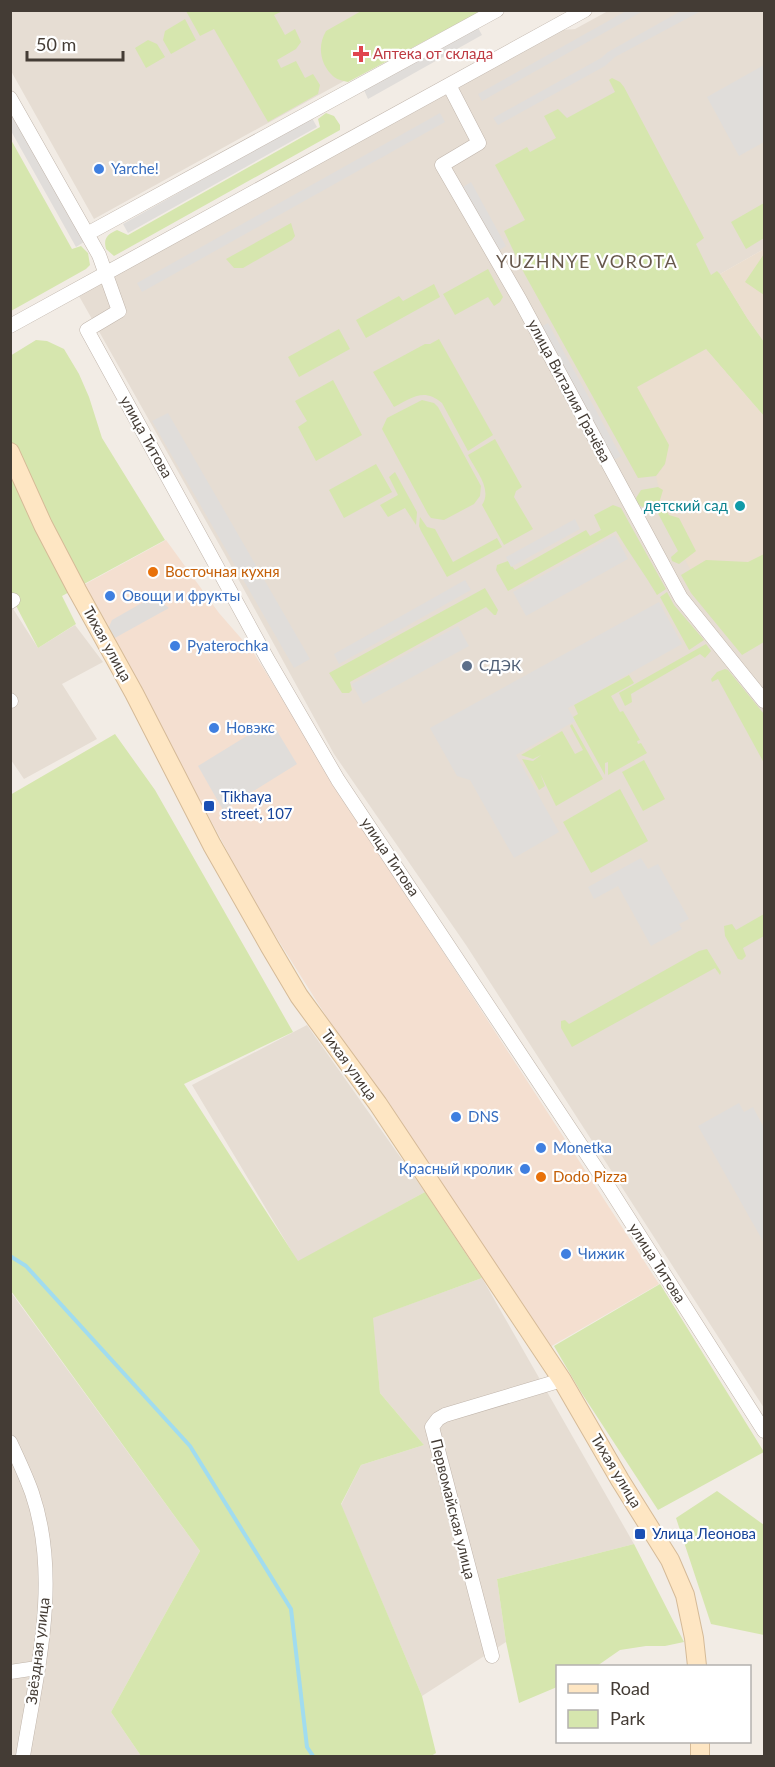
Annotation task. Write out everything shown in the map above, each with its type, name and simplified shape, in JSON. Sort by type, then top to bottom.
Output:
[{"type":"street","points":[[87,234],[497,10]]},
{"type":"street","points":[[10,326],[585,10]]},
{"type":"street","name":"улица Виталия Грачёва","points":[[449,85],[479,143],[442,165],[520,300],[681,598],[765,701]]},
{"type":"street","points":[[10,98],[99,255],[105,273]]},
{"type":"street","name":"улица Титова","points":[[105,273],[119,311],[87,330],[268,660],[338,780],[608,1186],[765,1431]]},
{"type":"street","name":"Тихая улица","points":[[10,452],[48,534],[258,928],[299,996],[378,1104],[562,1380],[670,1560],[685,1595],[697,1665]]},
{"type":"street","name":"Первомайская улица","points":[[492,1656],[432,1427],[438,1419],[445,1415],[562,1380]]},
{"type":"street","name":"Звёздная улица","points":[[10,1442],[32,1494],[44,1548],[46,1601],[23,1756]]},
{"type":"street","points":[[10,1672],[37,1668]]},
{"type":"shaded area","points":[[10,11],[471,11],[94,219],[11,71]]},
{"type":"shaded area","points":[[608,11],[764,11],[764,249],[720,274],[764,342],[764,416],[706,349],[764,588],[764,1408],[466,945],[334,754],[79,296],[563,30],[575,29]]},
{"type":"shaded area","points":[[626,11],[643,11],[482,101],[478,94]]},
{"type":"shaded area","points":[[681,11],[701,11],[615,57],[605,66],[498,125],[493,118],[601,58]]},
{"type":"shaded area","points":[[477,26],[482,35],[368,99],[364,90]]},
{"type":"shaded area","points":[[764,65],[764,142],[739,156],[707,97]]},
{"type":"shaded area","points":[[10,111],[84,242],[76,247],[11,131]]},
{"type":"shaded area","points":[[440,113],[445,122],[142,292],[137,283]]},
{"type":"shaded area","points":[[312,118],[317,127],[128,233],[123,224]]},
{"type":"shaded area","points":[[471,182],[506,246],[498,251],[463,187]]},
{"type":"shaded area","points":[[764,249],[764,342],[720,274]]},
{"type":"shaded area","points":[[548,323],[621,456],[612,461],[539,328]]},
{"type":"shaded area","points":[[706,349],[764,416],[764,588],[715,616],[650,494],[659,489],[656,476],[665,464],[637,387]]},
{"type":"shaded area","points":[[168,413],[310,659],[294,668],[152,421]]},
{"type":"shaded area","points":[[575,519],[580,529],[511,567],[506,557]]},
{"type":"shaded area","points":[[615,535],[628,559],[526,616],[513,592]]},
{"type":"shaded area","points":[[166,540],[219,613],[253,652],[405,893],[659,1284],[550,1347],[326,1016],[256,905],[148,703],[80,587]]},
{"type":"shaded area","points":[[465,580],[471,590],[339,664],[334,654]]},
{"type":"shaded area","points":[[154,596],[169,608],[113,639],[108,629],[112,620]]},
{"type":"shaded area","points":[[659,602],[682,644],[568,708],[575,721],[516,755],[559,832],[514,858],[470,780],[457,776],[430,728]]},
{"type":"shaded area","points":[[10,604],[38,648],[75,625],[103,662],[62,684],[97,739],[24,779],[11,760]]},
{"type":"shaded area","points":[[458,626],[469,646],[363,704],[352,684]]},
{"type":"shaded area","points":[[271,721],[297,764],[223,810],[198,766]]},
{"type":"shaded area","points":[[641,858],[648,869],[658,864],[689,919],[679,924],[682,929],[651,946],[618,886],[594,899],[588,887]]},
{"type":"shaded area","points":[[307,1025],[425,1192],[298,1262],[192,1085]]},
{"type":"shaded area","points":[[739,1103],[744,1112],[753,1107],[764,1128],[764,1243],[698,1126]]},
{"type":"shaded area","points":[[482,1278],[634,1544],[497,1579],[506,1642],[422,1696],[341,1505],[361,1465],[424,1445],[380,1393],[372,1318]]},
{"type":"shaded area","points":[[10,1291],[200,1551],[111,1712],[141,1756],[11,1756]]},
{"type":"green space","points":[[363,10],[481,11],[348,82],[334,77],[329,72],[321,55],[321,43],[326,31]]},
{"type":"green space","points":[[186,11],[283,11],[274,15],[285,35],[295,29],[301,42],[296,49],[277,60],[281,68],[296,61],[305,78],[313,74],[320,85],[318,94],[268,122],[214,29],[200,36]]},
{"type":"green space","points":[[185,19],[196,40],[171,54],[163,40],[165,31]]},
{"type":"green space","points":[[148,40],[157,44],[165,57],[146,68],[135,48]]},
{"type":"green space","points":[[612,78],[624,87],[704,238],[696,244],[711,275],[717,271],[720,274],[764,342],[764,416],[706,349],[637,387],[669,445],[665,464],[656,476],[638,478],[524,273],[504,231],[525,220],[495,165],[527,147],[530,152],[556,138],[544,116],[558,109],[567,118],[615,92],[609,80]]},
{"type":"green space","points":[[326,113],[334,116],[340,125],[340,130],[114,256],[106,249],[106,239],[111,233],[117,230],[128,235],[320,127],[318,119]]},
{"type":"green space","points":[[10,138],[72,249],[81,246],[88,253],[90,265],[11,311]]},
{"type":"green space","points":[[764,203],[764,238],[746,249],[731,222]]},
{"type":"green space","points":[[291,223],[295,236],[292,240],[243,268],[234,268],[226,259]]},
{"type":"green space","points":[[764,254],[764,295],[745,282]]},
{"type":"green space","points":[[488,269],[503,297],[500,302],[494,306],[488,297],[455,315],[443,294]]},
{"type":"green space","points":[[434,284],[440,297],[366,338],[356,320],[399,296],[403,301]]},
{"type":"green space","points":[[339,329],[350,349],[299,377],[288,357]]},
{"type":"green space","points":[[439,339],[493,435],[468,451],[442,403],[436,398],[424,395],[413,397],[394,407],[373,372]]},
{"type":"green space","points":[[36,340],[47,341],[64,349],[89,397],[102,438],[165,540],[62,596],[76,624],[38,648],[11,596],[10,356]]},
{"type":"green space","points":[[333,380],[362,435],[316,461],[298,427],[307,421],[295,401]]},
{"type":"green space","points":[[422,400],[434,403],[438,407],[481,486],[480,496],[474,504],[444,520],[431,518],[428,514],[382,429],[387,418]]},
{"type":"green space","points":[[495,439],[522,487],[516,491],[514,497],[533,529],[504,545],[482,505],[485,499],[484,486],[468,455]]},
{"type":"green space","points":[[376,464],[392,492],[344,518],[329,490]]},
{"type":"green space","points":[[395,472],[417,512],[416,525],[405,508],[388,517],[380,505],[398,495],[389,477]]},
{"type":"green space","points":[[658,487],[663,490],[660,500],[669,515],[679,518],[696,551],[679,564],[672,561],[671,557],[678,551],[653,504],[642,507],[637,503],[636,498],[641,490]]},
{"type":"green space","points":[[613,505],[621,508],[666,589],[657,595],[616,531],[508,591],[496,570],[497,565],[508,561],[515,570],[586,530],[590,536],[601,530],[594,515]]},
{"type":"green space","points":[[420,517],[427,527],[435,529],[453,562],[497,538],[502,547],[447,577],[421,531]]},
{"type":"green space","points":[[764,554],[764,642],[742,655],[691,593],[681,575],[706,560],[748,562]]},
{"type":"green space","points":[[485,588],[498,610],[496,615],[486,607],[350,682],[352,690],[349,693],[342,693],[329,673]]},
{"type":"green space","points":[[667,592],[674,605],[704,640],[689,650],[660,597]]},
{"type":"green space","points":[[706,644],[711,651],[705,658],[700,654],[631,694],[632,702],[625,706],[619,693]]},
{"type":"green space","points":[[725,669],[764,714],[764,763],[718,679],[712,682],[711,679],[717,672]]},
{"type":"green space","points":[[629,675],[634,683],[611,696],[640,740],[637,741],[638,744],[641,743],[647,753],[608,775],[608,762],[605,763],[605,775],[573,717],[578,714],[574,705]]},
{"type":"green space","points":[[572,724],[603,779],[556,806],[540,773],[545,786],[539,790],[522,759],[533,761],[541,755],[533,759],[521,755],[562,731],[575,754],[583,750],[570,726]]},
{"type":"green space","points":[[115,734],[155,790],[293,1032],[184,1084],[298,1261],[425,1192],[482,1278],[373,1318],[380,1393],[424,1445],[361,1465],[341,1504],[422,1696],[436,1753],[431,1756],[141,1756],[111,1712],[200,1551],[11,1291],[10,795]]},
{"type":"green space","points":[[644,760],[665,799],[643,811],[622,772]]},
{"type":"green space","points":[[620,789],[648,841],[591,873],[563,822]]},
{"type":"green space","points":[[764,914],[764,936],[743,948],[746,956],[742,960],[738,959],[725,936],[724,926],[732,924],[736,930]]},
{"type":"green space","points":[[707,949],[721,972],[720,975],[715,968],[572,1047],[561,1028],[561,1021],[565,1020],[569,1024],[699,951]]},
{"type":"green space","points":[[660,1284],[764,1452],[658,1510],[579,1389],[554,1346]]},
{"type":"green space","points":[[717,1491],[764,1525],[764,1635],[711,1624],[676,1518]]},
{"type":"green space","points":[[634,1544],[684,1642],[620,1650],[598,1665],[556,1665],[556,1687],[519,1703],[506,1642],[497,1579]]},
{"type":"waterway","points":[[10,1256],[26,1266],[190,1446],[291,1609],[307,1747],[313,1756]]},
{"type":"place","name":"Аптека от склада","points":[[361,54]]},
{"type":"place","name":"Yarche!","points":[[99,169]]},
{"type":"place","name":"детский сад","points":[[740,506]]},
{"type":"place","name":"Восточная кухня","points":[[153,572]]},
{"type":"place","name":"Овощи и фрукты","points":[[110,596]]},
{"type":"place","name":"Pyaterochka","points":[[175,646]]},
{"type":"place","name":"СДЭК","points":[[467,666]]},
{"type":"place","name":"Новэкс","points":[[214,728]]},
{"type":"place","name":"Tikhaya street, 107","points":[[209,806]]},
{"type":"place","name":"DNS","points":[[456,1117]]},
{"type":"place","name":"Monetka","points":[[541,1148]]},
{"type":"place","name":"Красный кролик","points":[[525,1169]]},
{"type":"place","name":"Dodo Pizza","points":[[541,1177]]},
{"type":"place","name":"Чижик","points":[[566,1254]]},
{"type":"place","name":"Улица Леонова","points":[[640,1534]]},
{"type":"district","name":"YUZHNYE VOROTA","points":[[587,262]]}]
